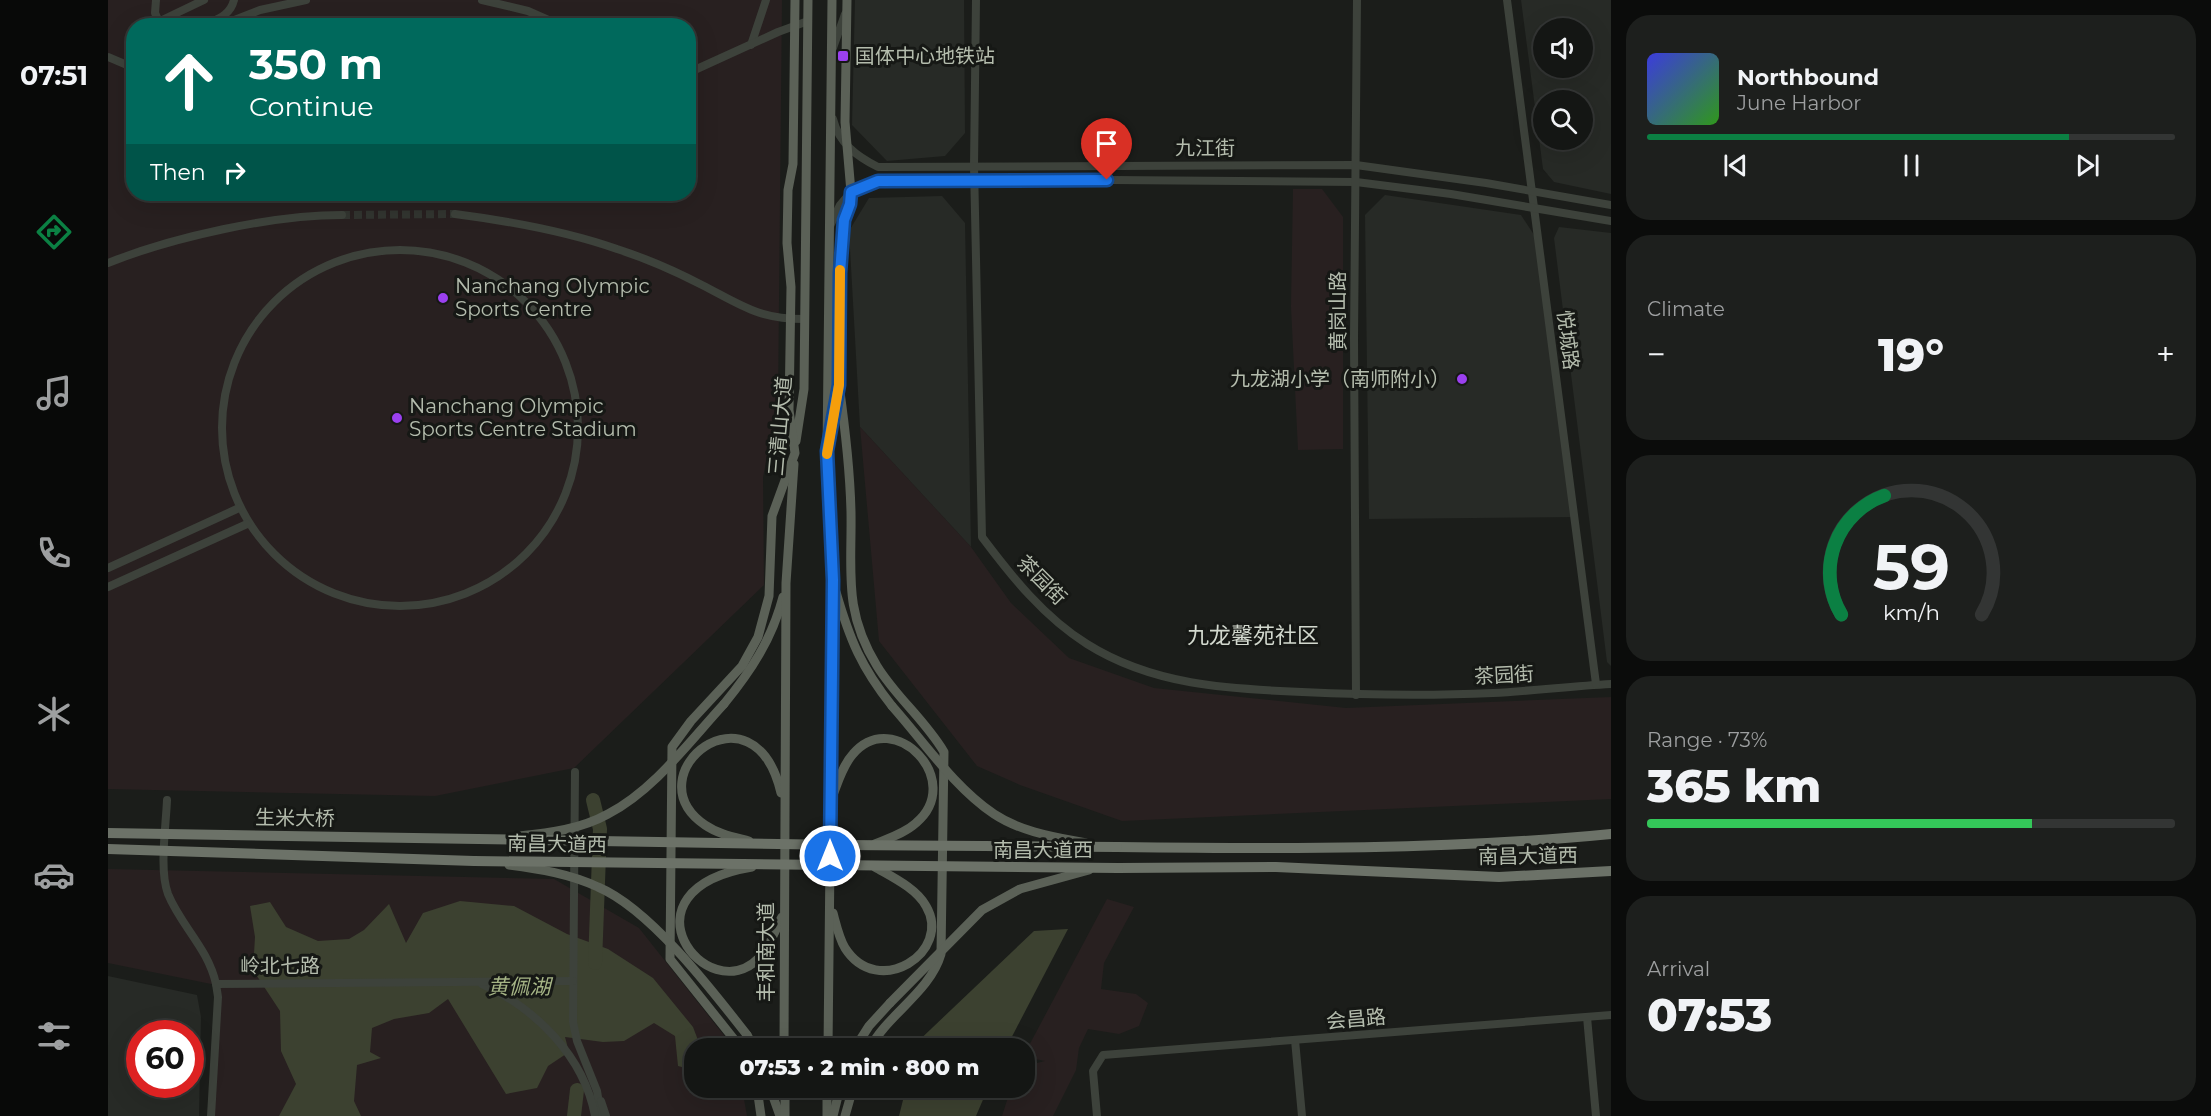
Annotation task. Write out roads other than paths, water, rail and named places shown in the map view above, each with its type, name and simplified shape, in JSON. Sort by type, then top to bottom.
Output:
[{"type":"highway","name":"生米大桥","points":[[108,833],[481,840]]},
{"type":"highway","name":"南昌大道西","points":[[481,840],[1357,848],[1521,842],[1611,834]]},
{"type":"highway","name":"生米大桥","points":[[108,849],[474,861]]},
{"type":"highway","name":"南昌大道西","points":[[474,861],[875,867],[1276,867],[1499,877],[1611,871]]},
{"type":"main road","points":[[733,1038],[670,959],[672,747],[691,721],[742,666],[758,637],[769,596],[771,516],[795,453],[789,410],[791,287],[786,243],[788,190],[793,164],[795,0]]},
{"type":"main road","name":"三清山大道","points":[[784,855],[786,583],[795,453],[804,389],[808,0]]},
{"type":"main road","points":[[828,1038],[833,580],[827,451],[832,0]]},
{"type":"main road","points":[[847,5],[848,146],[851,192],[850,204],[844,220],[840,273],[839,385],[851,511],[849,581],[851,603],[876,665],[934,735],[944,752],[941,954],[931,976],[875,1038]]},
{"type":"main road","points":[[828,230],[840,273]]},
{"type":"main road","points":[[827,451],[839,385]]},
{"type":"main road","points":[[833,580],[851,641],[868,675],[952,775],[994,814],[1019,826],[1048,836],[1103,847]]},
{"type":"main road","points":[[481,840],[577,827],[609,814],[647,786],[748,675],[770,637],[786,583]]},
{"type":"main road","points":[[759,844],[722,834],[705,825],[687,804],[682,791],[685,767],[705,744],[731,738],[745,741],[762,752],[777,775],[784,807]]},
{"type":"main road","points":[[831,802],[853,754],[866,744],[880,739],[911,747],[921,755],[932,785],[927,810],[917,822],[873,845]]},
{"type":"main road","name":"丰和南大道","points":[[784,855],[784,1038]]},
{"type":"main road","points":[[474,861],[569,876],[600,887],[621,900],[645,918],[722,1003],[749,1038]]},
{"type":"main road","points":[[765,865],[729,871],[707,880],[692,890],[683,905],[681,933],[687,945],[703,964],[722,970],[736,970],[759,958],[783,915]]},
{"type":"main road","points":[[830,902],[845,948],[861,965],[884,972],[908,965],[926,946],[930,916],[915,892],[875,867]]},
{"type":"main road","points":[[861,1038],[869,1026],[966,923],[991,904],[1038,883],[1102,867]]},
{"type":"main road","points":[[758,1098],[761,1116]]},
{"type":"main road","points":[[774,1098],[780,1116]]},
{"type":"main road","points":[[785,1098],[785,1116]]},
{"type":"main road","points":[[827,1098],[827,1116]]},
{"type":"main road","points":[[833,1116],[838,1098]]},
{"type":"main road","points":[[845,1116],[850,1098]]},
{"type":"street","points":[[156,0],[154,4],[158,18]]},
{"type":"street","points":[[170,18],[204,0]]},
{"type":"street","points":[[224,18],[232,9],[234,0]]},
{"type":"street","points":[[235,18],[306,0]]},
{"type":"street","points":[[482,0],[528,11],[544,18]]},
{"type":"street","points":[[751,45],[766,0]]},
{"type":"street","name":"茶园街","points":[[976,0],[974,179],[982,537],[1012,578],[1046,611],[1086,644],[1128,665],[1170,679],[1223,689],[1356,695],[1493,693],[1611,684]]},
{"type":"street","name":"黄岗山路","points":[[1356,695],[1357,0]]},
{"type":"street","name":"悦城路","points":[[1507,0],[1596,684]]},
{"type":"street","points":[[831,52],[847,5]]},
{"type":"street","points":[[696,69],[808,21]]},
{"type":"street","points":[[108,57],[126,65]]},
{"type":"street","name":"九江街","points":[[831,106],[836,131],[860,158],[878,167],[1356,165],[1430,174],[1611,206]]},
{"type":"street","name":"九江街","points":[[851,192],[878,181],[974,179],[1356,182],[1451,194],[1611,221]]},
{"type":"street","points":[[828,230],[840,206],[851,192]]},
{"type":"street","points":[[455,214],[533,227],[617,248],[700,284],[749,312],[804,320]]},
{"type":"street","points":[[108,263],[225,230],[294,218],[342,215]]},
{"type":"street","points":[[399,249],[455,258],[496,277],[532,306],[558,343],[575,386],[580,432],[573,477],[555,519],[526,555],[490,583],[447,601],[402,607],[356,602],[314,586],[277,559],[248,524],[239,508],[226,472],[220,434],[224,396],[234,359],[253,326],[278,297],[309,274],[344,258],[399,249]]},
{"type":"street","points":[[108,568],[239,508]]},
{"type":"street","points":[[108,588],[248,524]]},
{"type":"street","points":[[575,772],[574,1028],[606,1116]]},
{"type":"street","points":[[167,800],[165,883],[169,896],[212,968],[216,984]]},
{"type":"street","name":"岭北七路","points":[[211,1116],[218,997],[216,984],[573,981]]},
{"type":"street","name":"岭北七路","points":[[477,982],[505,994],[528,1011],[556,1038],[587,1087],[593,1116]]},
{"type":"street","name":"会昌路","points":[[1097,1116],[1093,1071],[1103,1055],[1611,1015]]},
{"type":"street","points":[[1587,1017],[1596,1116]]},
{"type":"street","points":[[1295,1040],[1302,1116]]},
{"type":"street","points":[[597,1092],[601,1116]]},
{"type":"water","name":"黄佩湖","points":[[460,901],[514,906],[567,934],[608,949],[653,978],[693,1027],[697,1038],[684,1038],[684,1068],[678,1066],[675,1036],[654,1023],[624,1041],[603,1042],[565,1037],[569,1052],[548,1066],[537,1088],[506,1094],[448,999],[429,1013],[394,1019],[372,1028],[370,1052],[381,1058],[357,1065],[354,1101],[361,1116],[279,1116],[296,1084],[281,1051],[280,1011],[253,970],[255,937],[250,906],[270,902],[286,927],[318,941],[349,939],[364,930],[389,904],[406,943],[423,913]]},
{"type":"water","points":[[1068,929],[1011,1038],[922,1038],[1034,931]]},
{"type":"water","points":[[904,1098],[984,1098],[976,1116],[899,1116]]},
{"type":"waterway","points":[[593,800],[600,829],[595,963]]},
{"type":"waterway","points":[[574,1116],[577,1090]]},
{"type":"tunnel","points":[[342,215],[455,214]]},
{"type":"place","name":"国体中心地铁站","points":[[843,56]]},
{"type":"place","name":"Nanchang Olympic Sports Centre","points":[[443,298]]},
{"type":"place","name":"九龙湖小学（南师附小）","points":[[1462,379]]},
{"type":"place","name":"Nanchang Olympic Sports Centre Stadium","points":[[397,418]]},
{"type":"district","name":"九龙馨苑社区","points":[[1253,635]]}]
